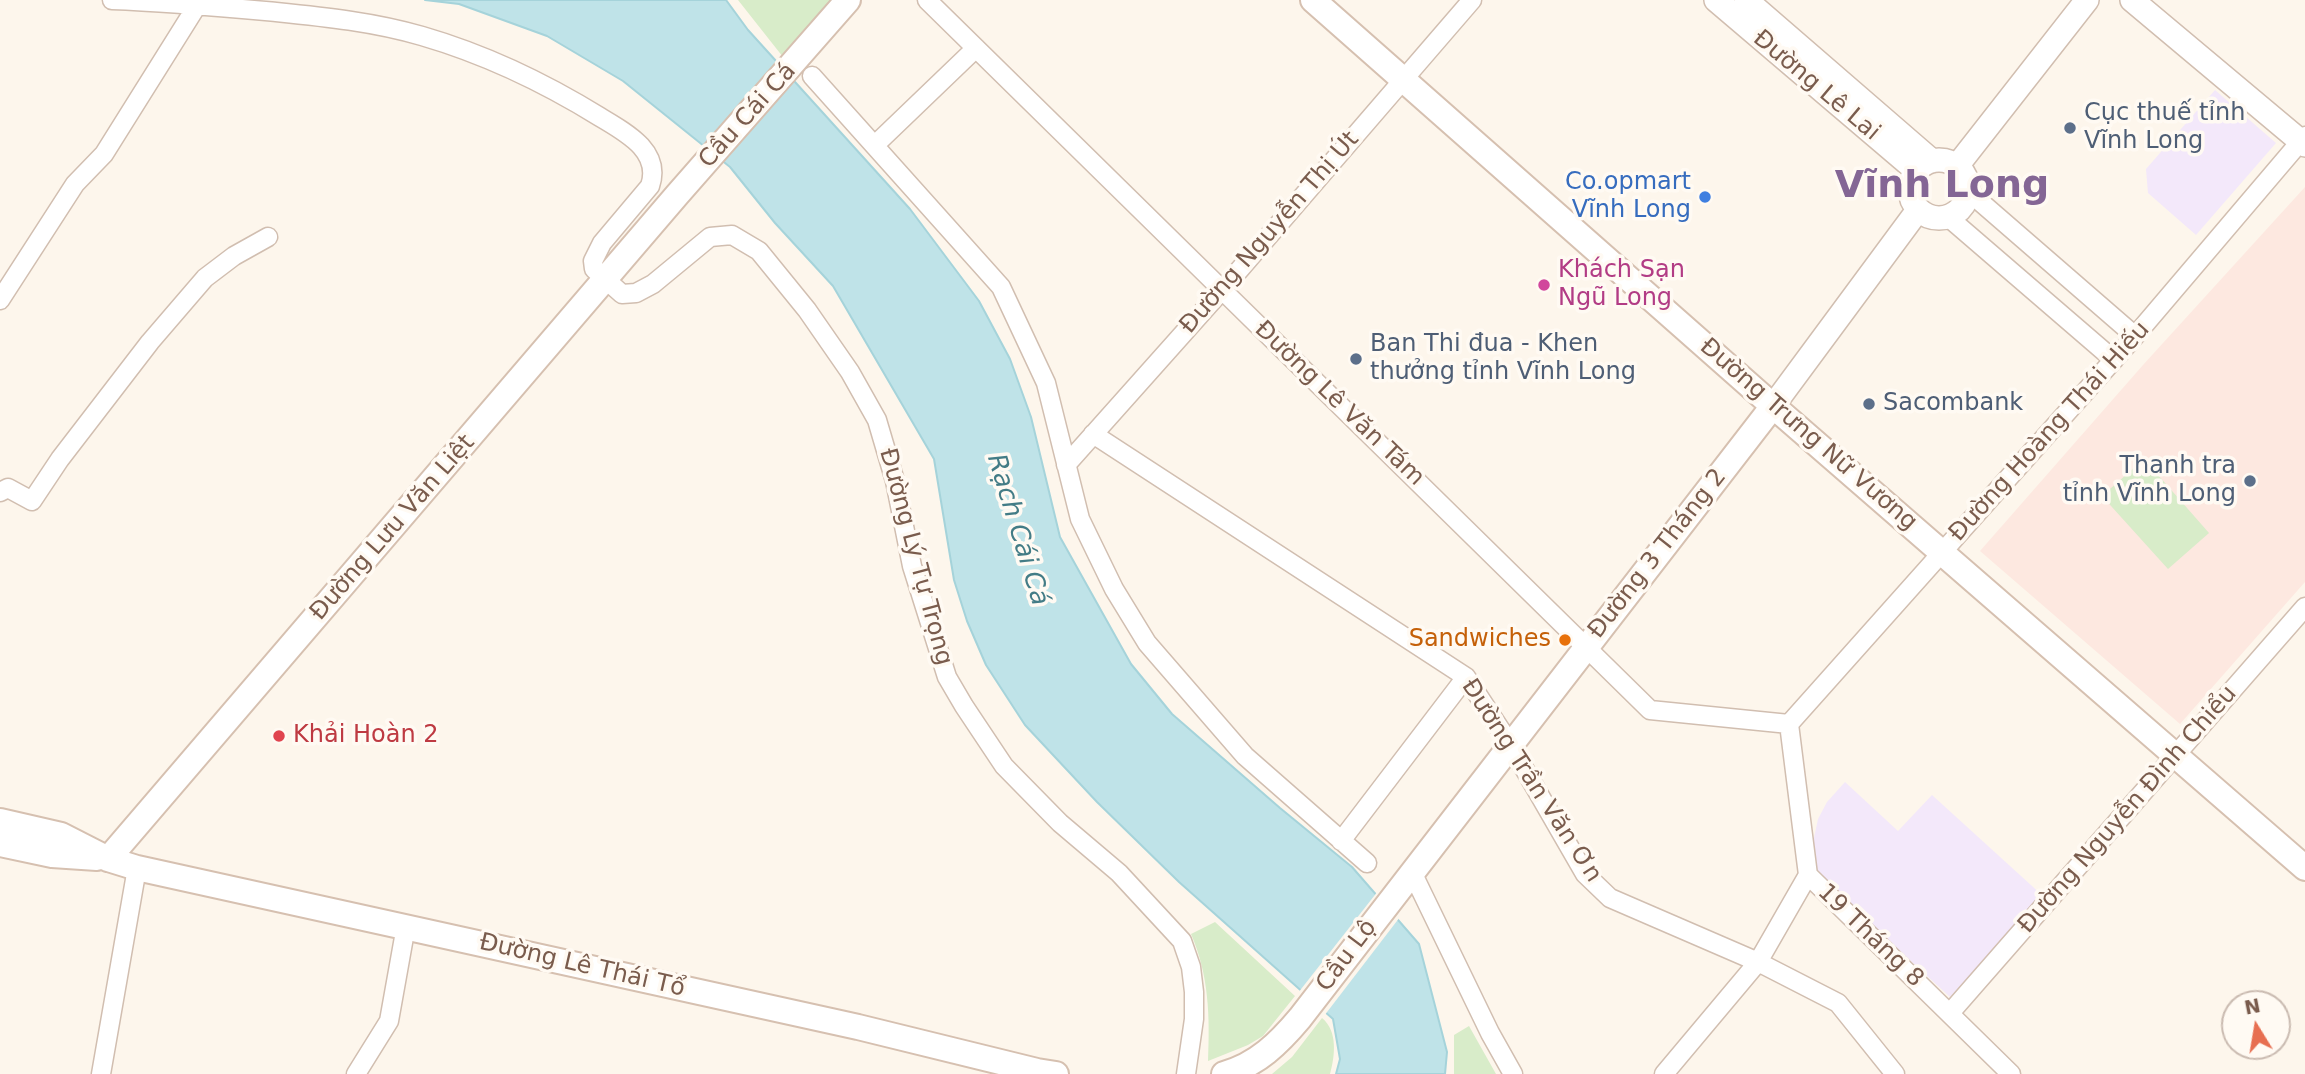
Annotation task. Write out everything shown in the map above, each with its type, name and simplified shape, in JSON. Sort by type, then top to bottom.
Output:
[{"type":"main road","name":"Cầu Cái Cá","points":[[677,195],[848,0]]},
{"type":"main road","name":"Đường Trưng Nữ Vương","points":[[1312,0],[1773,406],[2305,867]]},
{"type":"main road","name":"Đường Lưu Văn Liệt","points":[[108,859],[677,195]]},
{"type":"main road","name":"Đường 3 Tháng 2","points":[[1394,895],[1773,406]]},
{"type":"main road","name":"Đường Lê Thái Tổ","points":[[0,821],[61,835],[108,859],[137,868],[858,1027],[1043,1073]]},
{"type":"main road","name":"Đường Lê Thái Tổ","points":[[0,844],[52,855],[108,859]]},
{"type":"main road","name":"Cầu Lộ","points":[[1224,1074],[1261,1058],[1280,1041],[1394,895]]},
{"type":"street","points":[[112,0],[345,19],[422,36],[488,60],[564,95],[633,137],[649,156],[654,176],[650,186],[596,250],[594,269],[606,281]]},
{"type":"street","name":"Đường Lê Văn Tám","points":[[927,0],[1650,710],[1790,724]]},
{"type":"street","name":"Đường Nguyễn Thị Út","points":[[1066,465],[1472,0]]},
{"type":"street","name":"Đường Lê Lai","points":[[1716,0],[1925,166]]},
{"type":"street","name":"Đường Lê Lai","points":[[1746,0],[1925,166]]},
{"type":"street","points":[[1957,166],[2087,0]]},
{"type":"street","points":[[2132,0],[2303,140]]},
{"type":"street","points":[[0,300],[75,184],[104,154],[198,5]]},
{"type":"street","points":[[876,144],[976,48]]},
{"type":"street","points":[[812,76],[876,144],[1001,287],[1046,383],[1080,519],[1114,589],[1147,643],[1245,756],[1367,863]]},
{"type":"street","name":"Đường Hoàng Thái Hiếu","points":[[1790,724],[2114,360],[2303,140]]},
{"type":"street","points":[[1948,161],[1957,166],[1964,173],[1969,192],[1960,210],[1948,217],[1934,218],[1918,209],[1910,193],[1911,183],[1925,166],[1948,161]]},
{"type":"street","points":[[1969,192],[2135,336]]},
{"type":"street","name":"Đường 3 Tháng 2","points":[[1773,406],[1918,209]]},
{"type":"street","points":[[1948,217],[2114,360]]},
{"type":"street","name":"Đường Lý Tự Trọng","points":[[606,281],[622,294],[636,293],[672,270],[710,237],[732,235],[759,251],[807,310],[850,372],[877,420],[895,481],[912,566],[947,677],[958,696],[1004,766],[1060,823],[1119,873],[1182,941],[1191,967],[1194,992],[1194,1019],[1186,1074]]},
{"type":"street","points":[[0,492],[8,488],[32,501],[60,459],[106,402],[149,342],[205,278],[234,256],[268,237]]},
{"type":"street","name":"Đường Trần Văn Ơn","points":[[1093,434],[1466,677],[1510,744],[1585,874],[1610,898],[1758,962],[1838,1003],[1895,1074]]},
{"type":"street","name":"Đường Nguyễn Đình Chiểu","points":[[1950,1013],[2305,607]]},
{"type":"street","points":[[1341,841],[1466,677]]},
{"type":"street","name":"19 Tháng 8","points":[[1790,724],[1808,875],[2011,1074]]},
{"type":"street","points":[[101,1074],[137,868]]},
{"type":"street","points":[[1412,872],[1490,1033],[1513,1074]]},
{"type":"street","points":[[1664,1074],[1758,962],[1808,875]]},
{"type":"street","points":[[356,1074],[389,1021],[406,926]]},
{"type":"shaded area","points":[[2215,90],[2276,143],[2196,235],[2148,193],[2146,169]]},
{"type":"shaded area","points":[[2305,187],[2305,582],[2180,724],[1980,551],[2143,365]]},
{"type":"shaded area","points":[[1845,782],[1898,831],[1932,795],[2043,896],[1950,997],[1817,875],[1814,838],[1818,819],[1827,802]]},
{"type":"green space","points":[[738,0],[832,0],[783,57]]},
{"type":"green space","points":[[2144,459],[2209,533],[2168,569],[2102,496]]},
{"type":"green space","points":[[1215,922],[1295,996],[1263,1036],[1208,1061],[1209,1028],[1205,981],[1191,934]]},
{"type":"green space","points":[[1322,1018],[1333,1037],[1334,1052],[1330,1074],[1272,1074],[1292,1057]]},
{"type":"green space","points":[[1469,1026],[1496,1074],[1454,1074],[1454,1035]]},
{"type":"water","name":"Rạch Cái Cá","points":[[425,0],[726,0],[748,30],[910,209],[979,301],[1010,359],[1031,417],[1060,537],[1131,664],[1172,714],[1352,867],[1419,944],[1447,1052],[1445,1074],[1336,1074],[1340,1059],[1333,1019],[1179,882],[1097,802],[1025,725],[986,665],[967,621],[954,580],[934,459],[833,286],[775,223],[730,167],[623,81],[547,36],[459,4]]},
{"type":"pier","points":[[1378,891],[1400,917],[1324,1016],[1298,993]]},
{"type":"place","name":"Cục thuế tỉnh Vĩnh Long","points":[[2070,128]]},
{"type":"place","name":"Co.opmart Vĩnh Long","points":[[1705,197]]},
{"type":"place","name":"Khách Sạn Ngũ Long","points":[[1544,285]]},
{"type":"place","name":"Ban Thi đua - Khen thưởng tỉnh Vĩnh Long","points":[[1356,359]]},
{"type":"place","name":"Sacombank","points":[[1869,404]]},
{"type":"place","name":"Thanh tra tỉnh Vĩnh Long","points":[[2250,481]]},
{"type":"place","name":"Sandwiches","points":[[1565,640]]},
{"type":"place","name":"Khải Hoàn 2","points":[[279,736]]},
{"type":"district","name":"Vĩnh Long","points":[[1942,187]]}]
